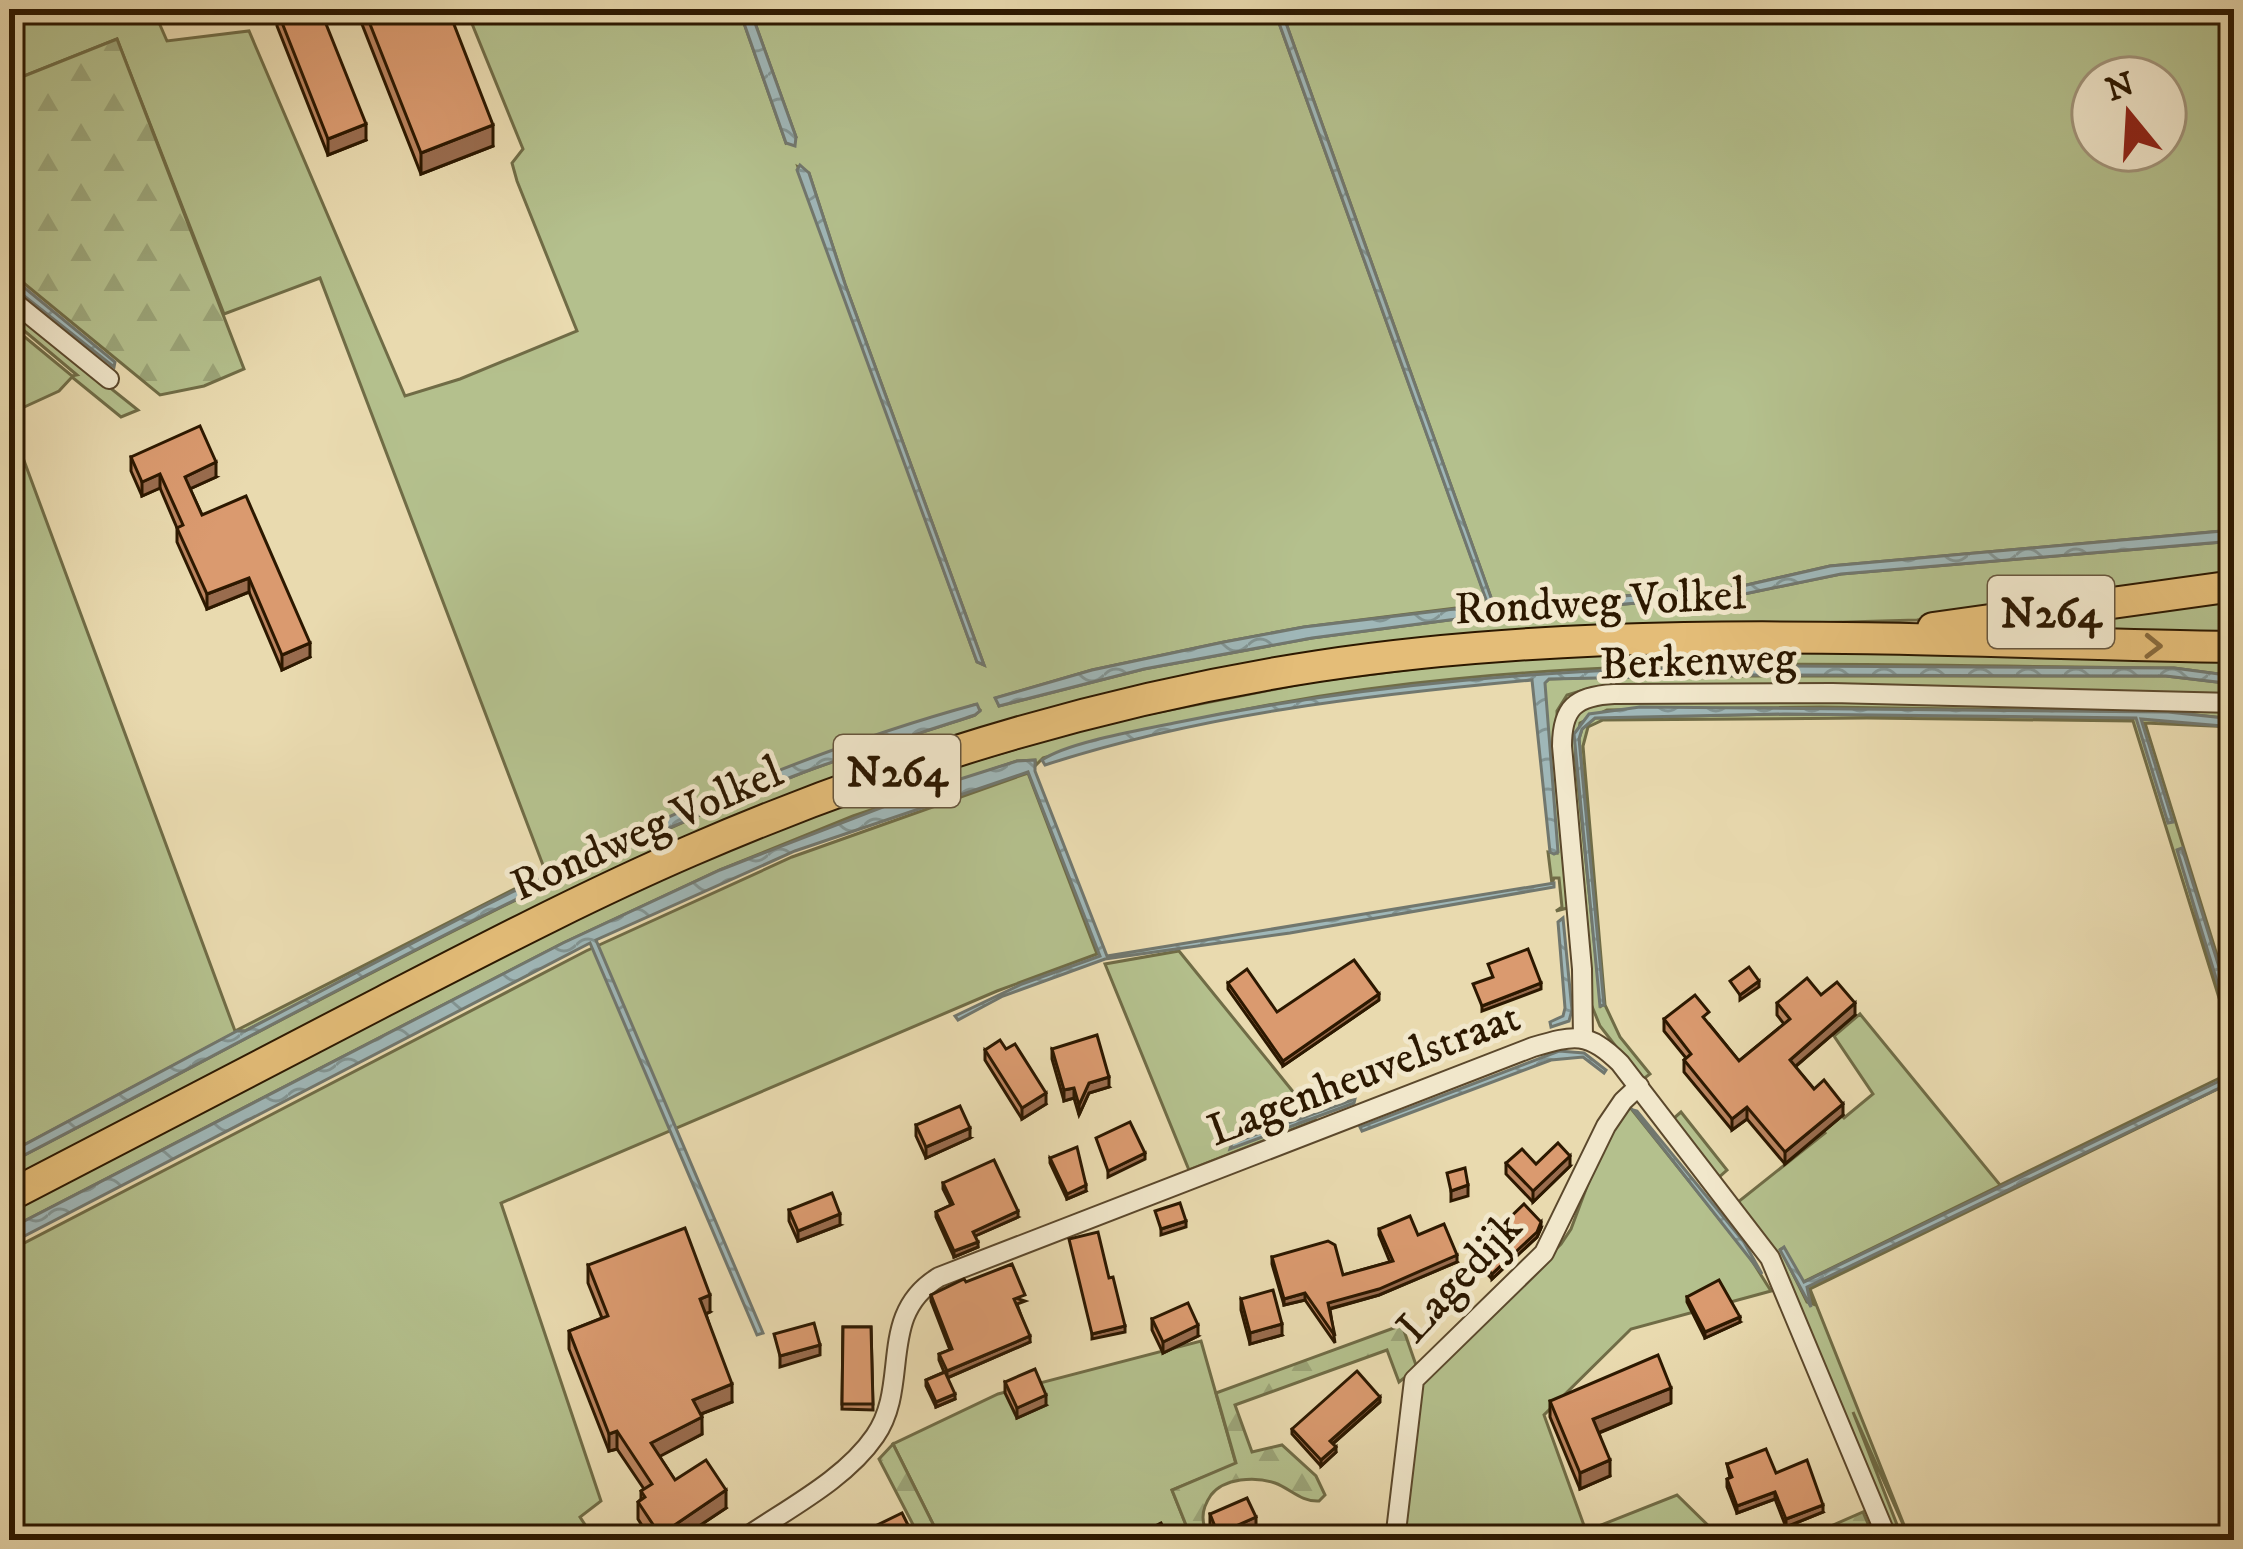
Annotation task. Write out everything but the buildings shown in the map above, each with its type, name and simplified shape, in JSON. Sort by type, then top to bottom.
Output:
[{"type":"main road","name":"Rondweg Volkel","points":[[1868,637],[2234,586]]},
{"type":"main road","name":"Rondweg Volkel","points":[[9,1196],[492,945],[684,854],[860,784],[970,747],[1126,705],[1326,665],[1632,640],[1868,637],[1982,644],[2234,647]]},
{"type":"street","points":[[9,298],[109,379]]},
{"type":"street","name":"Berkenweg","points":[[1583,1038],[1585,1012],[1562,722],[1586,698],[1832,693],[2234,703]]},
{"type":"street","name":"Lagenheuvelstraat","points":[[742,1540],[841,1471],[873,1440],[884,1423],[903,1316],[923,1286],[939,1276],[1562,1038],[1600,1042],[1639,1086],[1769,1258],[1888,1540]]},
{"type":"street","name":"Lagedijk","points":[[1395,1540],[1414,1380],[1544,1252],[1606,1126],[1639,1086]]},
{"type":"green space","points":[[9,9],[153,9],[167,41],[249,31],[405,396],[577,331],[517,181],[512,163],[523,149],[466,9],[739,9],[786,143],[796,137],[750,9],[1274,9],[1488,604],[1224,642],[1092,670],[996,698],[999,706],[1144,669],[1312,638],[1472,617],[1744,594],[1841,574],[2234,541],[2234,579],[1917,620],[1595,629],[898,757],[9,1183],[9,1163],[495,910],[794,776],[980,710],[974,705],[749,783],[658,822],[238,1031],[9,1153],[9,420],[235,1031],[546,873],[320,278],[224,314],[117,39],[9,82]],"holes":[[[798,167],[809,173],[845,284],[984,665],[977,662]]]},
{"type":"green space","points":[[1281,9],[2234,9],[2234,530],[1830,566],[1738,587],[1494,606]]},
{"type":"green space","points":[[117,39],[244,369],[204,386],[160,395],[9,271],[9,82]]},
{"type":"green space","points":[[9,307],[138,410],[121,417],[72,377],[59,391],[9,414],[9,324],[72,376],[77,375],[9,318]]},
{"type":"green space","points":[[2234,597],[2234,638],[2044,636],[2043,620]]},
{"type":"green space","points":[[1653,651],[2234,654],[2234,676],[2174,668],[1814,664],[1544,672],[1298,700],[1144,731],[1043,758],[1036,765],[1035,760],[1017,761],[853,816],[720,870],[563,943],[9,1229],[9,1211],[530,942],[699,861],[897,784],[1104,723],[1311,682],[1461,663]]},
{"type":"green space","points":[[2166,676],[2234,684],[2234,698],[1587,689],[1567,695],[1557,711],[1557,739],[1571,907],[1556,911],[1562,907],[1559,878],[1552,884],[1548,852],[1557,853],[1544,683],[1549,679]]},
{"type":"green space","points":[[1588,702],[2234,707],[2234,719],[2168,712],[1821,707],[1607,710],[1580,723],[1575,756],[1601,1006],[1579,739],[1582,729],[1595,718],[1784,714],[2137,718],[2169,822],[2141,719],[2234,727],[2145,723],[2234,1010],[2234,1015],[2182,849],[2178,850],[2234,1046],[2133,721],[1603,720],[1588,727],[1583,746],[1605,1005],[1620,1037],[1650,1074],[1642,1080],[1600,1026],[1589,999],[1567,726]]},
{"type":"green space","points":[[1028,773],[1097,954],[997,991],[501,1203],[601,1501],[580,1517],[595,1540],[9,1540],[9,1251],[586,951],[792,857]]},
{"type":"green space","points":[[1179,951],[1316,1120],[1189,1170],[1105,964]]},
{"type":"green space","points":[[1860,1014],[2000,1185],[2234,1071],[1803,1282],[1780,1248],[1807,1302],[1813,1304],[1807,1287],[2234,1081],[1810,1289],[1910,1540],[1853,1412],[1903,1540],[1894,1540],[1788,1279],[1738,1202],[1825,1133],[1822,1129],[1840,1114],[1844,1118],[1873,1094],[1834,1036]]},
{"type":"green space","points":[[1629,1106],[1749,1256],[1771,1291],[1631,1329],[1544,1415],[1586,1531],[1677,1495],[1723,1540],[1400,1540],[1413,1390],[1561,1244],[1601,1149]]},
{"type":"green space","points":[[1681,1112],[1727,1170],[1718,1178],[1673,1119]]},
{"type":"green space","points":[[1402,1325],[1417,1368],[1399,1382],[1387,1350],[1235,1405],[1252,1452],[1282,1445],[1316,1476],[1325,1495],[1313,1501],[1267,1481],[1232,1482],[1217,1489],[1205,1506],[1203,1523],[1210,1540],[1192,1540],[1172,1490],[1236,1463],[1216,1393]]},
{"type":"green space","points":[[1201,1341],[1236,1464],[1172,1490],[1192,1540],[941,1540],[893,1444],[998,1394]]},
{"type":"green space","points":[[893,1444],[941,1540],[921,1540],[879,1459]]},
{"type":"green space","points":[[1863,1512],[1875,1540],[1799,1540]]},
{"type":"water","points":[[739,9],[750,9],[796,137],[795,146],[786,143]]},
{"type":"water","points":[[1274,9],[1281,9],[1494,606],[1738,587],[1830,566],[2234,530],[2234,541],[1841,574],[1744,594],[1472,617],[1312,638],[1144,669],[999,706],[995,698],[1092,670],[1224,642],[1304,627],[1488,605]]},
{"type":"water","points":[[800,165],[809,173],[984,665],[977,662],[797,170]]},
{"type":"water","points":[[9,275],[115,362],[114,367],[9,284]]},
{"type":"water","points":[[1759,666],[2174,668],[2234,676],[2234,684],[2166,676],[1549,679],[1545,683],[1558,852],[1554,854],[1550,852],[1532,680],[1286,709],[1164,732],[1045,765],[1042,760],[1086,742],[1143,729],[1392,688],[1538,674]]},
{"type":"water","points":[[977,704],[980,711],[975,715],[794,776],[593,862],[9,1163],[9,1153],[237,1031],[602,848],[787,767]]},
{"type":"water","points":[[1640,707],[2168,712],[2234,719],[2234,727],[2141,719],[2173,822],[2168,823],[2136,718],[1784,714],[1595,718],[1582,729],[1579,739],[1604,1005],[1600,1006],[1574,734],[1589,714]]},
{"type":"water","points":[[1035,760],[1035,771],[1107,956],[1554,883],[1554,887],[1290,933],[1105,959],[1003,996],[958,1020],[955,1016],[1022,984],[1100,956],[1028,772],[795,851],[596,940],[763,1333],[757,1335],[590,943],[9,1244],[9,1229],[563,943],[720,870],[932,788],[1017,761]]},
{"type":"water","points":[[2182,848],[2234,1015],[2234,1037],[2177,850]]},
{"type":"water","points":[[1563,918],[1572,1010],[1569,1021],[1551,1027],[1550,1022],[1563,1016],[1565,1008],[1558,922]]},
{"type":"water","points":[[1559,1051],[1584,1053],[1606,1070],[1583,1057],[1551,1060],[1362,1131],[1360,1127]]},
{"type":"water","points":[[2234,1074],[2234,1081],[1807,1287],[1811,1307],[1780,1250],[1784,1247],[1804,1282]]},
{"type":"water","points":[[1355,1099],[1354,1103],[1230,1149],[1232,1143]]},
{"type":"water","points":[[1633,1110],[1744,1242],[1762,1274]]}]
